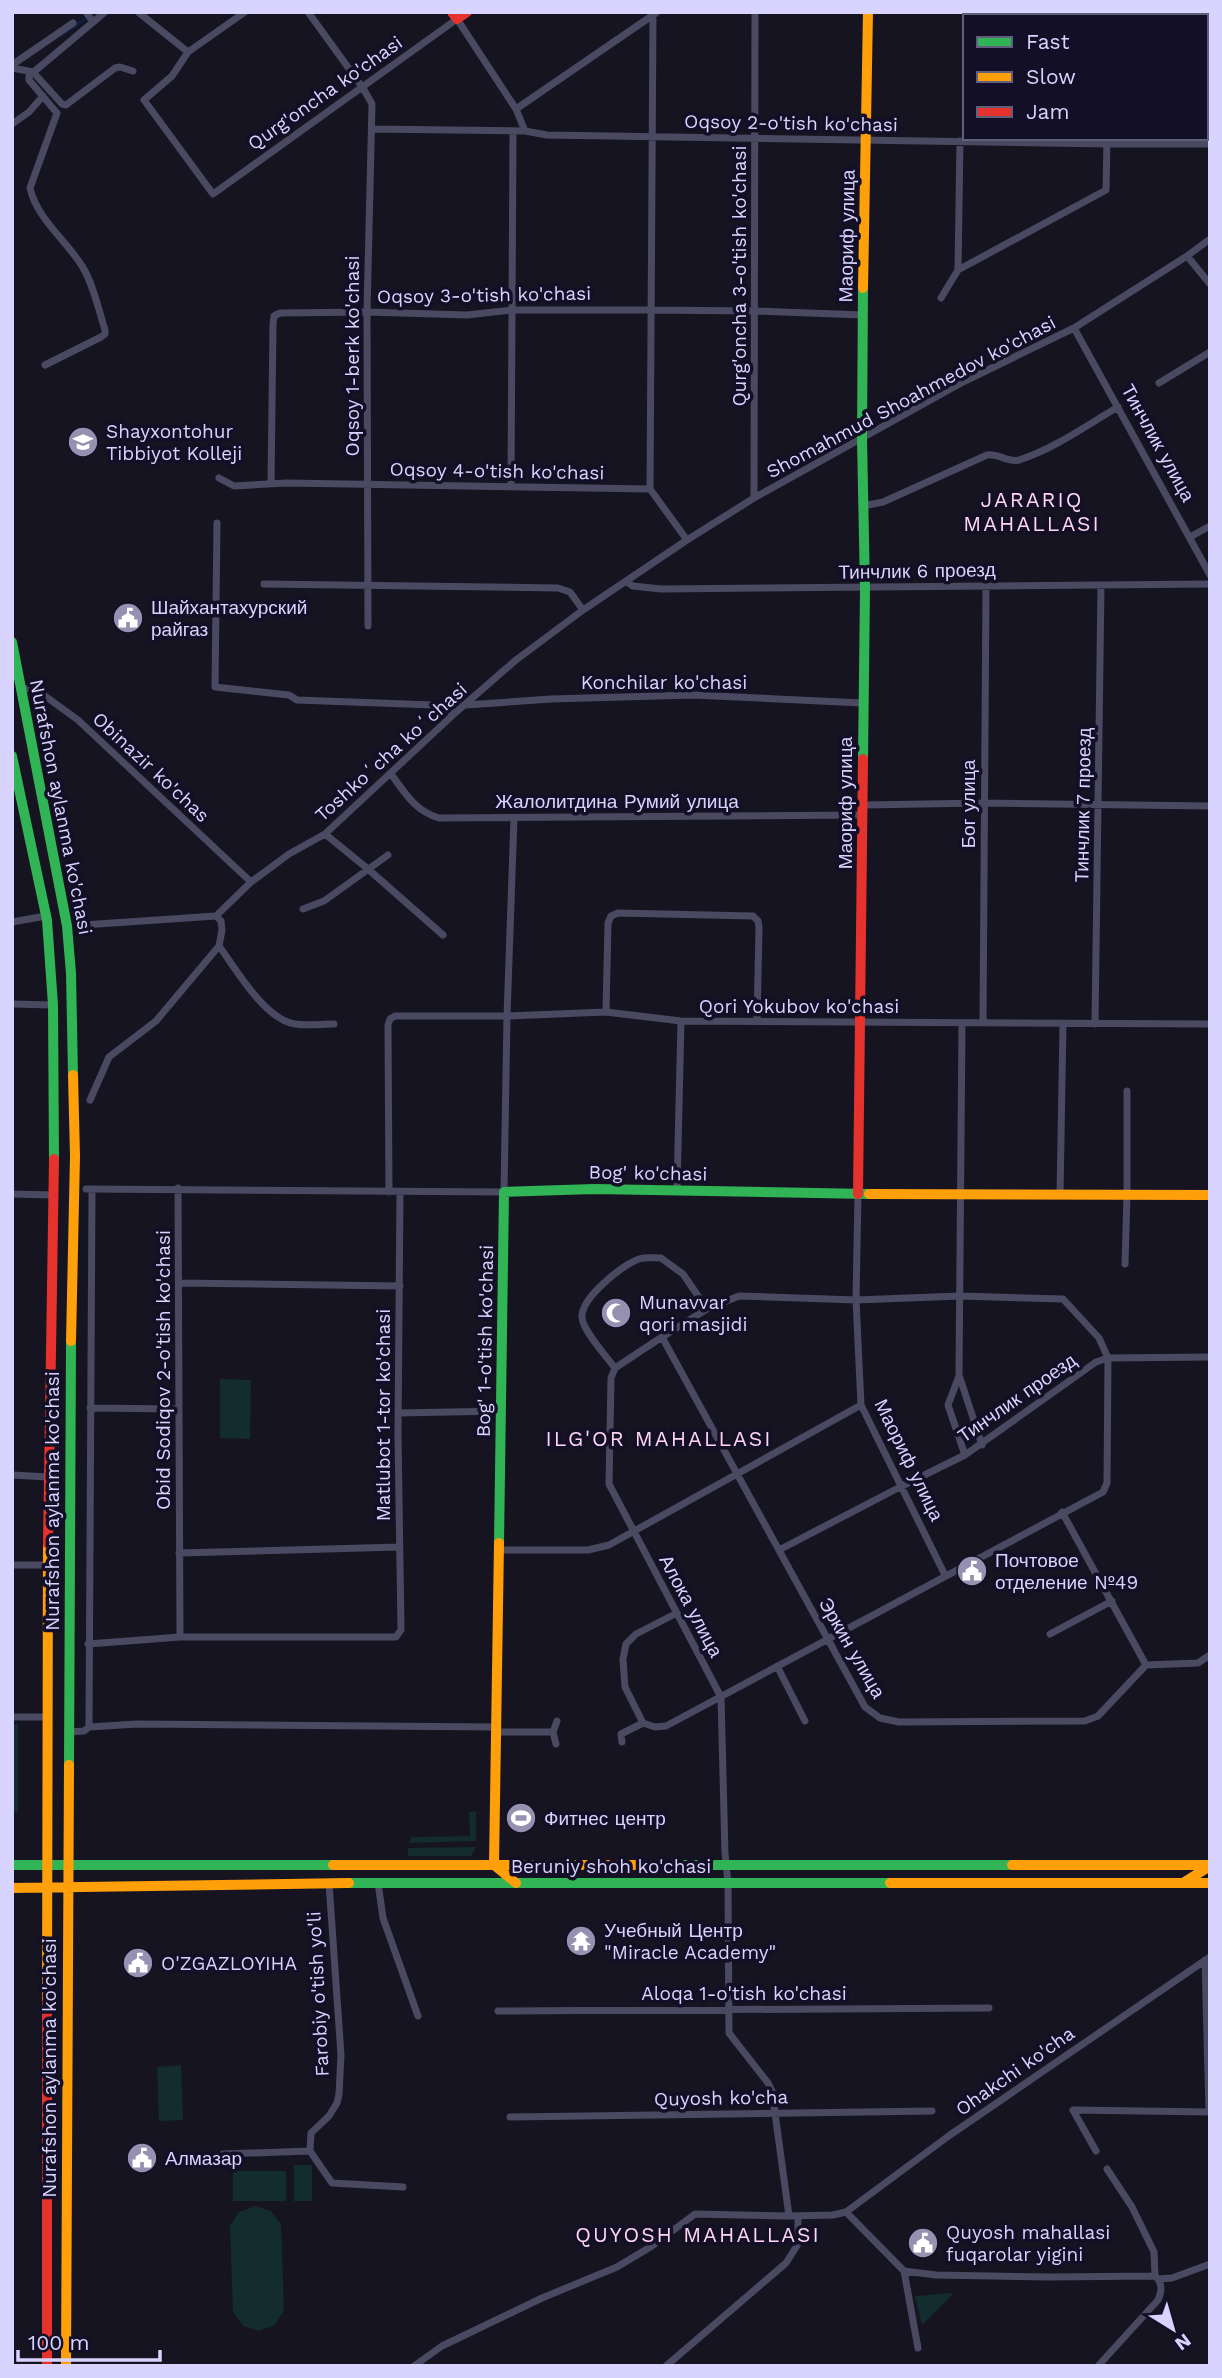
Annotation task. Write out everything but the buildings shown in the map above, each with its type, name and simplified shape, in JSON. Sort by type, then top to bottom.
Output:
[{"type":"main road","name":"Qurg'oncha ko'chasi","points":[[455,16],[467,12]]},
{"type":"main road","name":"Маориф улица","points":[[858,1194],[865,589],[863,315],[868,12]]},
{"type":"main road","name":"Nurafshon aylanma ko'chasi","points":[[12,642],[60,882],[70,962],[75,1157],[70,1451],[66,2366]]},
{"type":"main road","name":"Nurafshon aylanma ko'chasi","points":[[12,756],[46,916],[53,1005],[47,1634],[47,2366]]},
{"type":"main road","name":"Bog' ko'chasi","points":[[504,1192],[677,1189],[858,1194],[1210,1195]]},
{"type":"main road","name":"Bog' 1-o'tish ko'chasi","points":[[494,1865],[504,1192]]},
{"type":"main road","points":[[49,1451],[60,1444],[70,1451]]},
{"type":"main road","points":[[47,1634],[58,1642],[65,1640],[69,1634]]},
{"type":"main road","name":"Beruniy shoh ko'chasi","points":[[12,1865],[1210,1866]]},
{"type":"main road","points":[[469,1883],[494,1865],[516,1883]]},
{"type":"main road","points":[[1183,1883],[1210,1866]]},
{"type":"main road","name":"Beruniy shoh ko'chasi","points":[[12,1888],[329,1883],[1210,1883]]},
{"type":"main road","points":[[47,2087],[57,2093],[67,2087]]},
{"type":"main road","points":[[46,2163],[66,2163]]},
{"type":"street","points":[[45,365],[101,337],[105,330],[84,268],[32,197],[30,188],[57,113],[29,80],[30,71],[89,16],[105,12]]},
{"type":"street","points":[[138,12],[187,52],[245,12]]},
{"type":"street","points":[[308,12],[363,88]]},
{"type":"street","name":"Qurg'oncha 3-o'tish ko'chasi","points":[[754,498],[755,12]]},
{"type":"street","points":[[516,109],[654,13]]},
{"type":"street","points":[[654,13],[650,489],[687,540]]},
{"type":"street","points":[[455,16],[516,109],[525,131]]},
{"type":"street","name":"Qurg'oncha ko'chasi","points":[[187,52],[172,76],[144,100],[213,194],[363,88],[455,16]]},
{"type":"street","points":[[12,66],[73,23]]},
{"type":"street","points":[[12,66],[30,71],[66,105],[115,68],[132,71]]},
{"type":"street","name":"Oqsoy 1-berk ko'chasi","points":[[363,88],[372,104],[367,312],[368,626]]},
{"type":"street","points":[[12,124],[29,112],[43,96]]},
{"type":"street","name":"Oqsoy 2-o'tish ko'chasi","points":[[372,129],[866,141],[993,140],[1210,144]]},
{"type":"street","points":[[511,487],[513,131]]},
{"type":"street","points":[[958,270],[960,141]]},
{"type":"street","points":[[941,298],[958,270],[1106,190],[1107,141]]},
{"type":"street","name":"Shomahmud Shoahmedov ko'chasi","points":[[626,582],[754,498],[963,382],[1074,328],[1210,239]]},
{"type":"street","points":[[1187,256],[1210,284]]},
{"type":"street","name":"Oqsoy 3-o'tish ko'chasi","points":[[271,484],[272,324],[274,316],[281,313],[367,312],[467,316],[512,310],[652,310],[863,315]]},
{"type":"street","name":"Тинчлик улица","points":[[1074,328],[1210,575]]},
{"type":"street","points":[[1159,383],[1210,352]]},
{"type":"street","points":[[863,506],[883,502],[987,455],[1017,460],[1058,442],[1118,407]]},
{"type":"street","name":"Oqsoy 4-o'tish ko'chasi","points":[[219,478],[234,486],[271,484],[650,489]]},
{"type":"street","points":[[217,523],[215,687],[289,695],[297,700],[433,705],[455,712]]},
{"type":"street","points":[[1190,537],[1210,526]]},
{"type":"street","name":"Тинчлик 6 проезд","points":[[626,582],[633,586],[661,589],[1210,584]]},
{"type":"street","name":"Toshkoʻcha koʻchasi","points":[[216,916],[251,882],[289,854],[325,834],[455,712],[516,660],[626,582]]},
{"type":"street","points":[[264,584],[558,588],[570,592],[583,610]]},
{"type":"street","name":"Бог улица","points":[[983,1023],[986,586]]},
{"type":"street","name":"Тинчлик 7 проезд","points":[[1095,1024],[1101,586]]},
{"type":"street","name":"Obinazir ko'chas","points":[[21,689],[34,688],[78,720],[251,882]]},
{"type":"street","name":"Konchilar ko'chasi","points":[[465,705],[551,699],[693,695],[862,703]]},
{"type":"street","name":"Жалолитдина Румий улица","points":[[391,774],[410,800],[427,814],[439,818],[863,810],[983,803],[1210,806]]},
{"type":"street","name":"Bog' 1-o'tish ko'chasi","points":[[504,1192],[514,818]]},
{"type":"street","points":[[325,834],[443,935]]},
{"type":"street","points":[[303,909],[324,901],[388,855]]},
{"type":"street","points":[[606,1012],[608,923],[611,916],[618,913],[753,916],[760,928],[757,1021]]},
{"type":"street","points":[[12,922],[46,916]]},
{"type":"street","points":[[83,925],[216,916],[222,930],[219,946],[156,1021],[109,1057],[90,1100]]},
{"type":"street","points":[[219,946],[262,1003],[275,1014],[293,1024],[334,1024]]},
{"type":"street","points":[[12,1004],[53,1005]]},
{"type":"street","name":"Qori Yokubov ko'chasi","points":[[389,1192],[388,1025],[390,1019],[395,1016],[507,1016],[606,1012],[681,1021],[1210,1024]]},
{"type":"street","points":[[677,1189],[681,1021]]},
{"type":"street","points":[[962,1023],[959,1375],[982,1445]]},
{"type":"street","points":[[1060,1195],[1063,1024]]},
{"type":"street","points":[[1125,1264],[1127,1091]]},
{"type":"street","name":"Obid Sodiqov 2-o'tish ko'chasi","points":[[178,1188],[180,1637]]},
{"type":"street","name":"Bog' ko'chasi","points":[[90,1408],[89,1189],[504,1192]]},
{"type":"street","name":"Matlubot 1-tor ko'chasi","points":[[180,1637],[396,1637],[401,1630],[398,1413],[400,1192]]},
{"type":"street","points":[[12,1194],[53,1195]]},
{"type":"street","name":"Маориф улица","points":[[858,1194],[856,1300],[861,1405],[946,1575]]},
{"type":"street","points":[[622,1742],[621,1734],[643,1723],[655,1727],[666,1726],[1105,1488],[1108,1358],[1099,1338],[1063,1299],[960,1296],[856,1300],[739,1296],[707,1309],[615,1368],[584,1325],[582,1316],[585,1307],[606,1280],[638,1259],[661,1258],[683,1274],[707,1309]]},
{"type":"street","points":[[179,1283],[400,1286]]},
{"type":"street","name":"Эркин улица","points":[[662,1337],[864,1706],[880,1718],[899,1722],[1086,1721],[1098,1716],[1146,1665]]},
{"type":"street","name":"Тинчлик проезд","points":[[779,1550],[982,1445],[1096,1362],[1108,1358],[1210,1357]]},
{"type":"street","name":"Алока улица","points":[[615,1368],[611,1378],[609,1484],[721,1697],[729,2033],[768,2082],[772,2091],[789,2216]]},
{"type":"street","points":[[959,1375],[948,1405],[965,1455]]},
{"type":"street","points":[[498,1550],[599,1548],[634,1532],[861,1405]]},
{"type":"street","points":[[89,1727],[90,1408],[179,1409]]},
{"type":"street","points":[[398,1413],[502,1411]]},
{"type":"street","points":[[12,1475],[48,1477]]},
{"type":"street","points":[[1062,1512],[1146,1665],[1198,1663],[1210,1655]]},
{"type":"street","points":[[179,1553],[399,1547]]},
{"type":"street","points":[[12,1565],[48,1565]]},
{"type":"street","points":[[1050,1634],[1112,1601]]},
{"type":"street","points":[[643,1723],[625,1687],[626,1644],[636,1634],[677,1613]]},
{"type":"street","points":[[88,1644],[180,1637]]},
{"type":"street","points":[[777,1666],[805,1721]]},
{"type":"street","points":[[12,1717],[47,1717]]},
{"type":"street","points":[[556,1744],[553,1732],[557,1721]]},
{"type":"street","points":[[68,1732],[84,1731],[89,1727],[136,1724],[553,1732]]},
{"type":"street","name":"Farobiy o'tish yo'li","points":[[310,2151],[311,2133],[329,2116],[339,2094],[341,2055],[329,1883]]},
{"type":"street","points":[[378,1883],[383,1917],[418,2016]]},
{"type":"street","name":"Ohakchi ko'cha","points":[[1207,1958],[1209,2112]]},
{"type":"street","name":"Ohakchi ko'cha","points":[[846,2212],[950,2135],[1207,1958]]},
{"type":"street","name":"Aloqa 1-o'tish ko'chasi","points":[[498,2011],[989,2008]]},
{"type":"street","points":[[1096,2151],[1073,2110],[1209,2112]]},
{"type":"street","name":"Quyosh ko'cha","points":[[510,2117],[932,2111]]},
{"type":"street","points":[[223,2154],[310,2151],[332,2183],[403,2187]]},
{"type":"street","points":[[1098,2366],[1158,2300],[1162,2292],[1154,2252],[1132,2207],[1107,2169]]},
{"type":"street","points":[[414,2366],[442,2346],[542,2298],[617,2267],[652,2246],[695,2214],[798,2216],[846,2212],[905,2272],[918,2347]]},
{"type":"street","points":[[666,2366],[786,2263],[798,2244],[798,2216]]},
{"type":"street","points":[[905,2272],[936,2275],[1172,2278],[1210,2264]]},
{"type":"green space","points":[[220,1379],[251,1380],[250,1439],[220,1438]]},
{"type":"green space","points":[[12,1724],[18,1724],[18,1812],[12,1812]]},
{"type":"green space","points":[[476,1811],[476,1841],[409,1843],[412,1837],[470,1836],[469,1812]]},
{"type":"green space","points":[[476,1847],[471,1856],[408,1856],[408,1848]]},
{"type":"green space","points":[[181,2065],[183,2120],[159,2121],[157,2067]]},
{"type":"green space","points":[[294,2165],[312,2165],[312,2201],[294,2201]]},
{"type":"green space","points":[[233,2171],[286,2171],[286,2201],[233,2201]]},
{"type":"green space","points":[[255,2206],[271,2211],[281,2224],[284,2310],[275,2325],[259,2331],[243,2326],[233,2312],[230,2226],[239,2212]]},
{"type":"green space","points":[[954,2293],[922,2325],[915,2296]]},
{"type":"waterway","points":[[65,33],[95,12]]},
{"type":"traffic: fast","points":[[863,288],[863,759]]},
{"type":"traffic: fast","points":[[12,642],[67,926],[71,973],[73,1075]]},
{"type":"traffic: fast","points":[[12,756],[47,920],[53,1005],[54,1159]]},
{"type":"traffic: fast","points":[[499,1543],[504,1192],[594,1189],[869,1194]]},
{"type":"traffic: fast","points":[[69,1765],[71,1341]]},
{"type":"traffic: fast","points":[[12,1865],[333,1865]]},
{"type":"traffic: fast","points":[[681,1865],[1012,1865]]},
{"type":"traffic: fast","points":[[349,1883],[890,1883]]},
{"type":"traffic: slow","points":[[863,288],[868,12]]},
{"type":"traffic: slow","points":[[71,1341],[75,1156],[73,1075]]},
{"type":"traffic: slow","points":[[869,1194],[1210,1195]]},
{"type":"traffic: slow","points":[[499,1543],[494,1865],[516,1883]]},
{"type":"traffic: slow","points":[[47,2001],[48,1544]]},
{"type":"traffic: slow","points":[[66,2366],[69,1765]]},
{"type":"traffic: slow","points":[[333,1865],[681,1865]]},
{"type":"traffic: slow","points":[[1012,1865],[1210,1865]]},
{"type":"traffic: slow","points":[[1183,1883],[1210,1866]]},
{"type":"traffic: slow","points":[[12,1888],[349,1883]]},
{"type":"traffic: slow","points":[[890,1883],[1210,1883]]},
{"type":"traffic: jam","points":[[452,12],[457,19],[467,12]]},
{"type":"traffic: jam","points":[[858,1194],[863,759]]},
{"type":"traffic: jam","points":[[48,1544],[54,1159]]},
{"type":"traffic: jam","points":[[47,2001],[47,2366]]},
{"type":"place","name":"Shayxontohur Tibbiyot Kolleji","points":[[83,442]]},
{"type":"place","name":"Шайхантахурский райгаз","points":[[128,618]]},
{"type":"place","name":"Munavvar qori masjidi","points":[[616,1313]]},
{"type":"place","name":"Почтовое отделение №49","points":[[972,1571]]},
{"type":"place","name":"Фитнес центр","points":[[521,1818]]},
{"type":"place","name":"Учебный Центр \"Miracle Academy\"","points":[[581,1941]]},
{"type":"place","name":"O'ZGAZLOYIHA","points":[[138,1963]]},
{"type":"place","name":"Алмазар","points":[[142,2158]]},
{"type":"place","name":"Quyosh mahallasi fuqarolar yigini","points":[[923,2243]]},
{"type":"district","name":"JARARIQ MAHALLASI","points":[[1032,511]]},
{"type":"district","name":"ILG'OR MAHALLASI","points":[[659,1438]]},
{"type":"district","name":"QUYOSH MAHALLASI","points":[[698,2234]]}]
